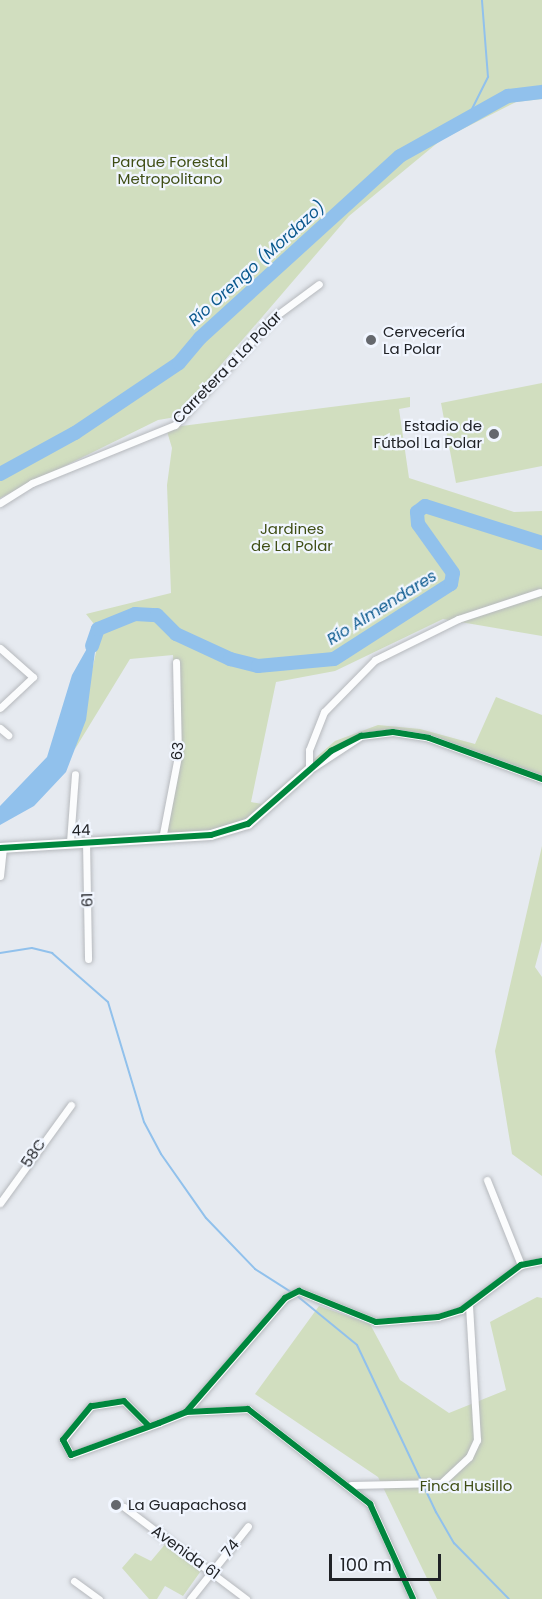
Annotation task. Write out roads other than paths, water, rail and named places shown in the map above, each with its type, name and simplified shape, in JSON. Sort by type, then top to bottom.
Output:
[{"type":"street","name":"Carretera a La Polar","points":[[0,503],[32,483],[175,425],[273,318],[319,284]]},
{"type":"street","points":[[309,770],[309,750],[324,712],[375,660],[458,620],[540,592]]},
{"type":"street","points":[[0,648],[33,677],[0,708]]},
{"type":"street","name":"63","points":[[162,839],[178,756],[176,662]]},
{"type":"street","points":[[0,728],[8,735]]},
{"type":"street","points":[[309,770],[360,736],[393,732],[429,738],[542,778]]},
{"type":"street","name":"44","points":[[1,848],[212,835],[248,824],[309,770]]},
{"type":"street","points":[[70,842],[75,774]]},
{"type":"street","name":"61","points":[[86,842],[88,959]]},
{"type":"street","points":[[0,876],[1,848]]},
{"type":"street","name":"58C","points":[[0,1203],[71,1105]]},
{"type":"street","points":[[487,1180],[521,1265]]},
{"type":"street","points":[[186,1412],[289,1296],[299,1291],[376,1322],[438,1317],[470,1305],[521,1265],[542,1261]]},
{"type":"street","points":[[351,1485],[424,1485],[453,1473],[477,1440],[470,1305]]},
{"type":"street","points":[[149,1426],[124,1401],[91,1406],[63,1440],[71,1455],[149,1426],[186,1412],[248,1409],[351,1485],[370,1504],[413,1599]]},
{"type":"street","name":"Avenida 61","points":[[124,1508],[212,1570],[246,1599]]},
{"type":"street","name":"74","points":[[190,1599],[248,1526]]},
{"type":"street","points":[[74,1581],[99,1599]]},
{"type":"water","points":[[98,629],[86,720],[66,772],[34,806],[0,825],[0,806],[47,757],[72,675]]},
{"type":"waterway","points":[[468,117],[488,77],[482,0]]},
{"type":"waterway","name":"Río Orengo (Mordazo)","points":[[0,474],[75,433],[179,363],[200,338],[400,156],[508,96],[542,92]]},
{"type":"waterway","name":"Río Almendares","points":[[92,646],[98,629],[135,614],[157,615],[176,634],[230,659],[258,666],[334,659],[451,584],[453,573],[418,524],[417,512],[425,506],[542,543]]},
{"type":"waterway","points":[[0,953],[32,948],[52,953],[108,1002],[144,1122],[161,1154],[206,1218],[255,1269],[291,1292]]},
{"type":"waterway","points":[[296,1295],[357,1345],[436,1512],[454,1543],[509,1599]]},
{"type":"place","name":"Cervecería La Polar","points":[[371,340]]},
{"type":"place","name":"Estadio de Fútbol La Polar","points":[[494,434]]},
{"type":"place","name":"La Guapachosa","points":[[116,1505]]},
{"type":"park label","name":"Parque Forestal Metropolitano","points":[[170,170]]},
{"type":"park label","name":"Jardines de La Polar","points":[[292,536]]},
{"type":"park label","name":"Finca Husillo","points":[[466,1486]]}]
